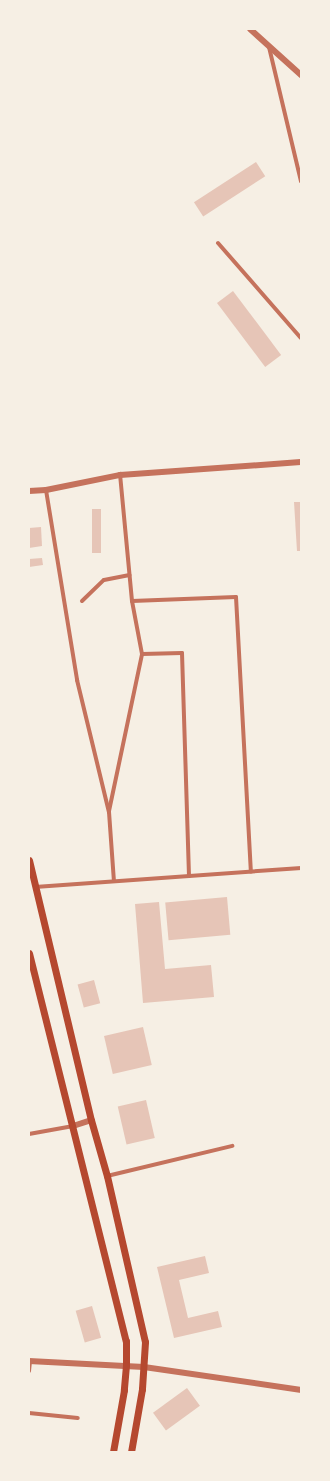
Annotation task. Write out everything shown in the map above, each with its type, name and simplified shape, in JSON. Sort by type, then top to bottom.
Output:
[{"type":"main road","points":[[29,860],[91,1120],[107,1176],[145,1342],[144,1367],[131,1452]]},
{"type":"main road","points":[[29,953],[126,1341],[126,1365],[113,1452]]},
{"type":"street","points":[[250,29],[301,75]]},
{"type":"street","points":[[269,47],[301,181]]},
{"type":"street","points":[[218,243],[301,338]]},
{"type":"street","points":[[29,491],[46,490],[120,475],[301,462]]},
{"type":"street","points":[[109,812],[142,654],[132,601],[120,475]]},
{"type":"street","points":[[46,490],[77,680],[109,812],[114,881]]},
{"type":"street","points":[[82,601],[104,580],[130,575]]},
{"type":"street","points":[[132,601],[236,597],[251,872]]},
{"type":"street","points":[[142,654],[182,653],[188,876]]},
{"type":"street","points":[[35,887],[301,868]]},
{"type":"street","points":[[29,1134],[73,1126],[91,1120]]},
{"type":"street","points":[[107,1176],[232,1146]]},
{"type":"street","points":[[29,1372],[30,1361],[126,1365],[301,1390]]},
{"type":"street","points":[[29,1413],[78,1418]]},
{"type":"building","points":[[256,162],[265,176],[203,217],[194,202]]},
{"type":"building","points":[[233,291],[281,355],[265,367],[217,303]]},
{"type":"building","points":[[294,502],[301,502],[301,551],[297,551]]},
{"type":"building","points":[[92,509],[101,509],[101,553],[92,553]]},
{"type":"building","points":[[41,527],[42,546],[29,548],[29,528]]},
{"type":"building","points":[[42,558],[43,565],[29,567],[29,559]]},
{"type":"building","points":[[227,897],[230,935],[169,940],[165,902]]},
{"type":"building","points":[[159,902],[165,969],[211,965],[214,997],[143,1003],[135,904]]},
{"type":"building","points":[[94,980],[100,1003],[84,1008],[78,984]]},
{"type":"building","points":[[143,1027],[152,1065],[113,1074],[104,1036]]},
{"type":"building","points":[[146,1100],[155,1138],[127,1145],[118,1107]]},
{"type":"building","points":[[205,1256],[209,1273],[179,1280],[188,1318],[218,1311],[222,1327],[174,1338],[157,1267]]},
{"type":"building","points":[[92,1306],[101,1338],[85,1342],[76,1311]]},
{"type":"building","points":[[187,1388],[200,1406],[166,1430],[153,1413]]}]
